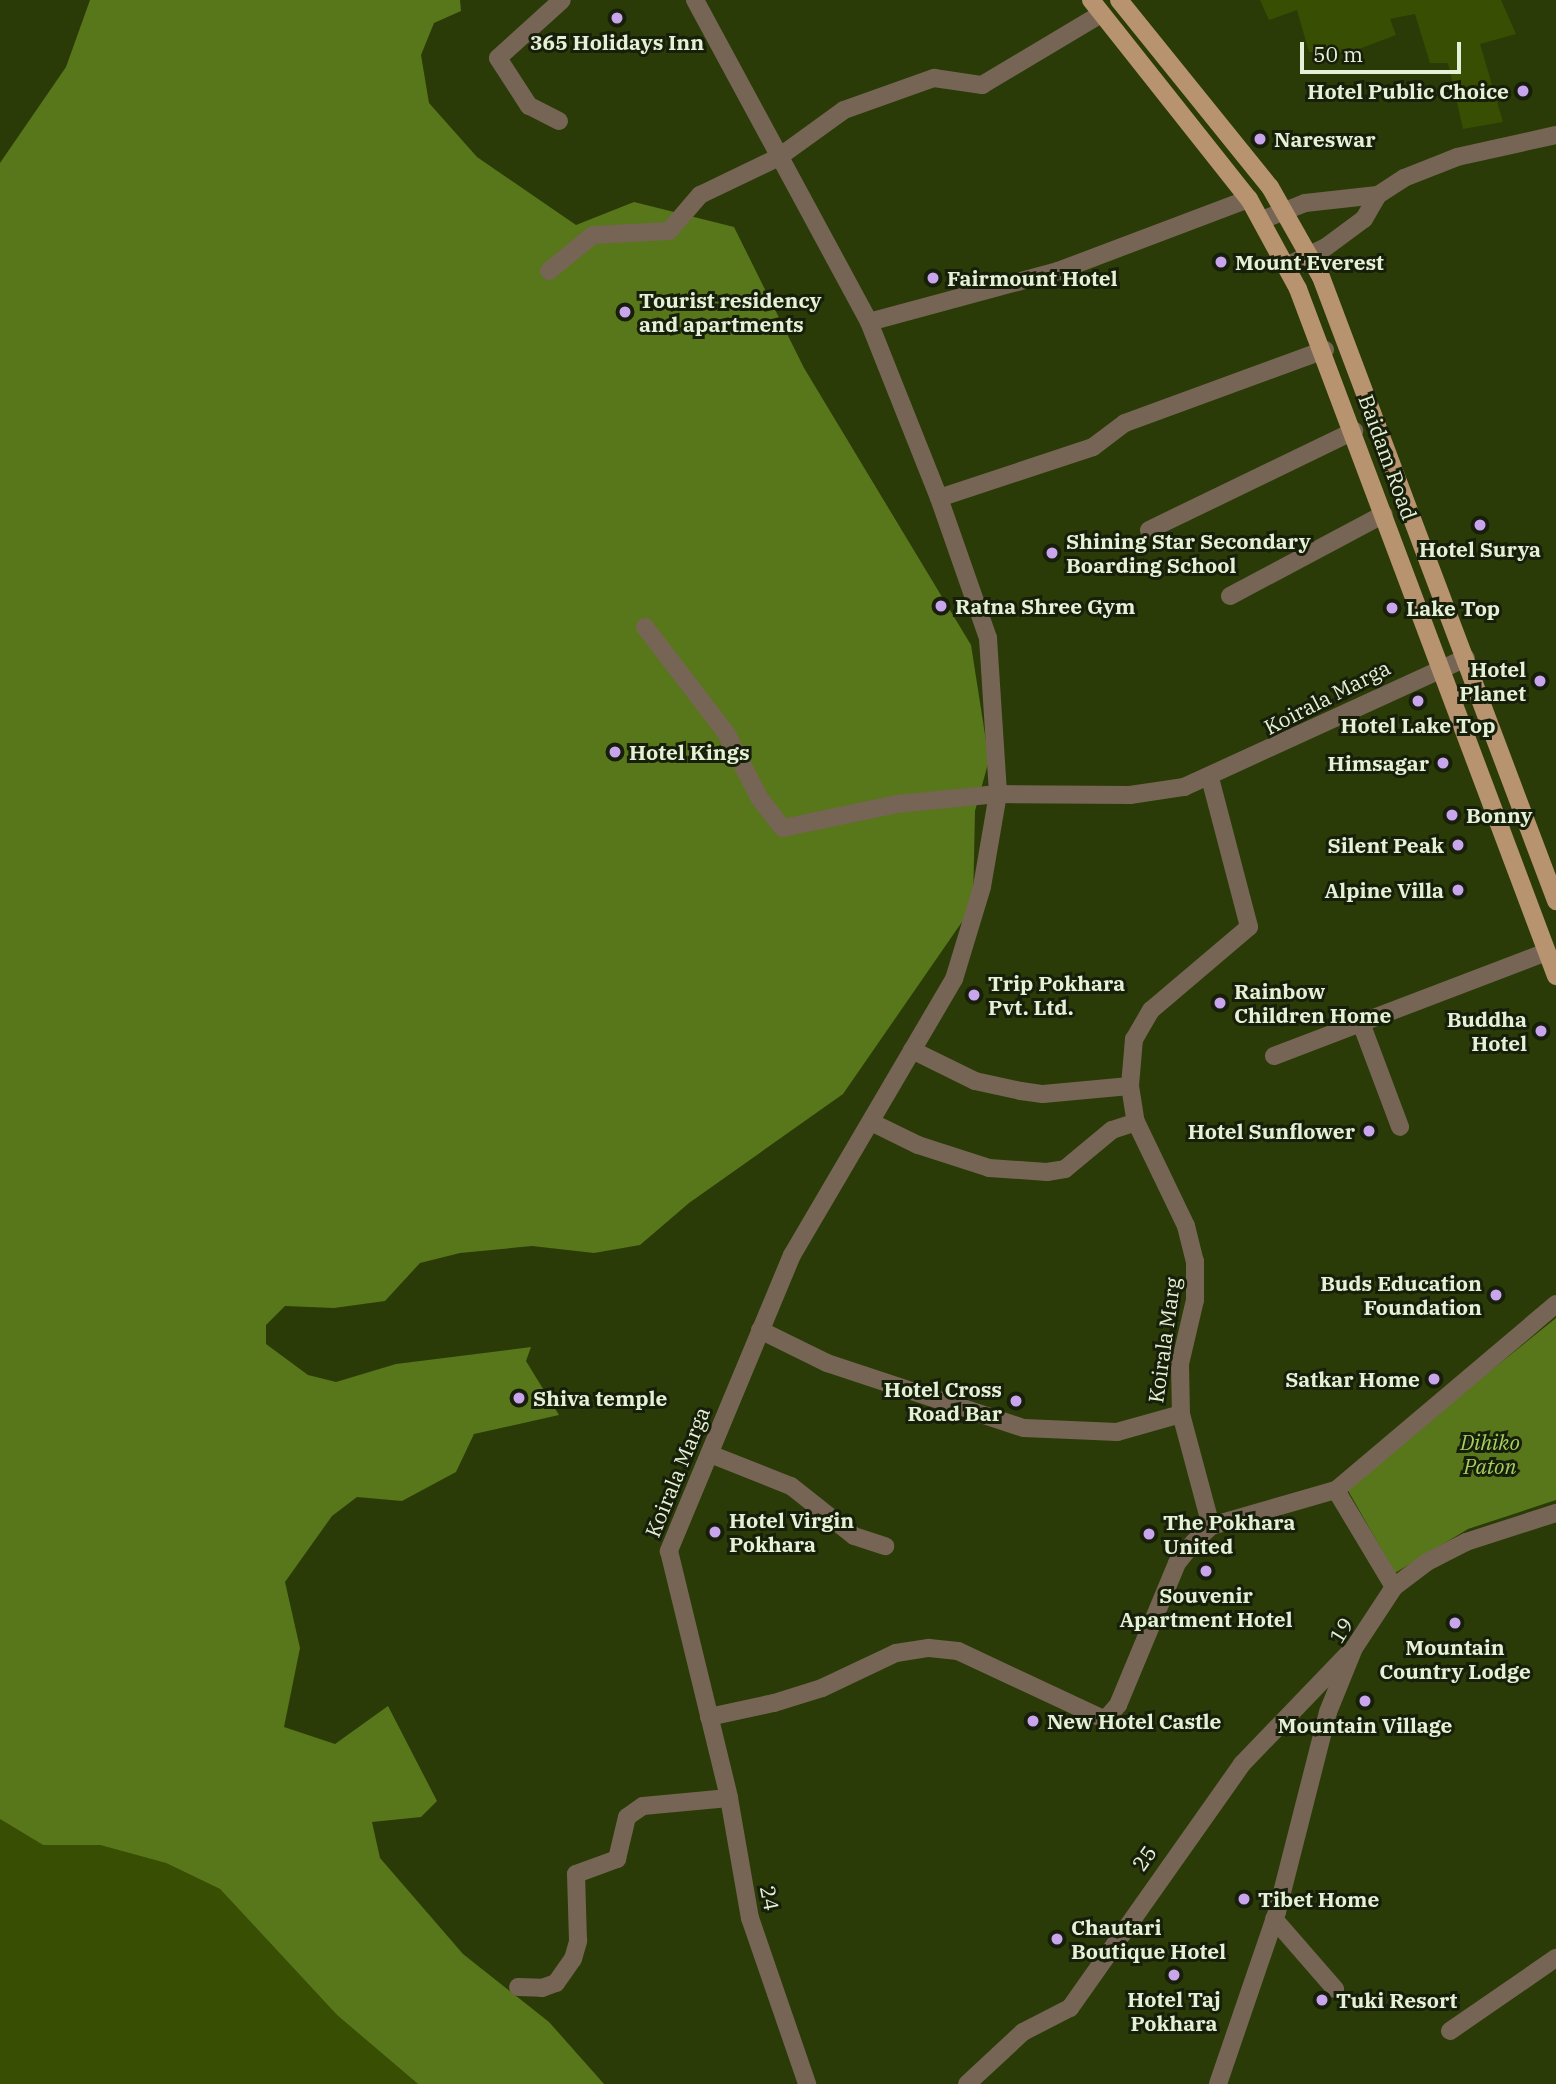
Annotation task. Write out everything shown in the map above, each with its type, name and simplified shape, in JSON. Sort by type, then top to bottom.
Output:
[{"type":"main road","name":"Baidam Road","points":[[1119,0],[1284,210],[1311,255],[1555,897]]},
{"type":"main road","name":"Baidam Road","points":[[1096,7],[1249,199],[1286,266],[1325,350],[1556,976]]},
{"type":"street","points":[[559,121],[530,106],[498,58],[562,0]]},
{"type":"street","name":"Koirala Marga","points":[[695,0],[869,321],[939,498],[988,638],[998,794],[982,887],[954,979],[792,1255],[669,1551],[709,1717]]},
{"type":"street","points":[[548,271],[593,234],[669,231],[700,195],[779,157],[844,110],[934,78],[982,85],[1096,7]]},
{"type":"street","points":[[1286,266],[1311,255],[1364,219],[1378,195],[1404,178],[1457,157],[1556,135]]},
{"type":"street","points":[[1262,220],[1284,210],[1337,197],[1378,195]]},
{"type":"street","points":[[869,321],[1058,271],[1249,199]]},
{"type":"street","points":[[939,498],[1093,447],[1125,423],[1325,350]]},
{"type":"street","points":[[1149,530],[1354,431]]},
{"type":"street","points":[[1230,596],[1384,514]]},
{"type":"street","name":"Koirala Marga","points":[[645,627],[726,733],[760,799],[783,828],[897,804],[998,794],[1130,795],[1210,778],[1466,658]]},
{"type":"street","name":"Koirala Marg","points":[[760,1330],[827,1363],[1024,1428],[1117,1432],[1181,1413],[1180,1364],[1195,1300],[1195,1261],[1186,1226],[1136,1122],[1130,1086],[1134,1039],[1151,1010],[1250,927],[1210,778]]},
{"type":"street","points":[[1530,908],[1555,897]]},
{"type":"street","points":[[1274,1056],[1547,952]]},
{"type":"street","points":[[1360,1023],[1400,1127]]},
{"type":"street","points":[[912,1050],[975,1081],[1021,1091],[1043,1094],[1130,1086]]},
{"type":"street","points":[[871,1122],[918,1145],[989,1168],[1047,1172],[1065,1169],[1112,1130],[1136,1122]]},
{"type":"street","points":[[709,1717],[774,1703],[822,1688],[896,1653],[929,1648],[958,1651],[1105,1720],[1118,1705],[1177,1563],[1211,1526],[1336,1490],[1556,1304]]},
{"type":"street","points":[[1181,1413],[1211,1526]]},
{"type":"street","points":[[710,1454],[791,1486],[854,1536],[885,1546]]},
{"type":"street","points":[[1336,1490],[1394,1587]]},
{"type":"street","name":"19","points":[[1218,2084],[1274,1919],[1328,1712],[1353,1648],[1394,1587],[1426,1562],[1466,1542],[1553,1519]]},
{"type":"street","name":"25","points":[[967,2084],[1023,2032],[1070,2008],[1242,1764],[1353,1648]]},
{"type":"street","name":"24","points":[[709,1717],[729,1798],[750,1918],[807,2084]]},
{"type":"street","points":[[518,1987],[542,1989],[556,1983],[573,1959],[578,1941],[576,1874],[617,1859],[627,1817],[643,1806],[729,1798]]},
{"type":"street","points":[[1274,1919],[1335,1989]]},
{"type":"street","points":[[1450,2031],[1556,1958]]},
{"type":"green space","points":[[90,0],[460,0],[461,11],[434,23],[421,55],[429,103],[477,157],[576,225],[634,202],[734,227],[804,368],[971,645],[989,760],[975,811],[973,906],[843,1094],[689,1203],[640,1245],[594,1253],[532,1246],[460,1253],[420,1263],[385,1301],[334,1308],[285,1306],[266,1325],[266,1344],[308,1375],[336,1382],[396,1364],[531,1347],[526,1361],[559,1415],[474,1434],[456,1472],[402,1501],[357,1497],[332,1516],[285,1582],[300,1648],[284,1727],[335,1744],[388,1706],[437,1801],[421,1817],[372,1822],[380,1858],[463,1954],[549,2022],[604,2084],[418,2084],[337,2015],[220,1889],[166,1863],[100,1845],[43,1845],[0,1819],[0,163],[66,67]]},
{"type":"green space","points":[[1260,0],[1501,0],[1516,34],[1480,44],[1503,122],[1463,129],[1448,63],[1430,63],[1415,14],[1390,19],[1396,35],[1351,52],[1309,52],[1297,10],[1269,20]]},
{"type":"green space","name":"Dihiko Paton","points":[[1556,1318],[1556,1500],[1468,1529],[1395,1573],[1346,1487]]},
{"type":"green space","points":[[0,1819],[43,1845],[100,1845],[166,1863],[220,1889],[337,2015],[418,2084],[0,2084]]},
{"type":"place","name":"365 Holidays Inn","points":[[617,18]]},
{"type":"place","name":"Hotel Public Choice","points":[[1523,91]]},
{"type":"place","name":"Nareswar","points":[[1260,139]]},
{"type":"place","name":"Mount Everest","points":[[1221,262]]},
{"type":"place","name":"Fairmount Hotel","points":[[933,278]]},
{"type":"place","name":"Tourist residency and apartments","points":[[625,312]]},
{"type":"place","name":"Hotel Surya","points":[[1480,525]]},
{"type":"place","name":"Shining Star Secondary Boarding School","points":[[1052,553]]},
{"type":"place","name":"Ratna Shree Gym","points":[[941,606]]},
{"type":"place","name":"Lake Top","points":[[1392,608]]},
{"type":"place","name":"Hotel Planet","points":[[1540,681]]},
{"type":"place","name":"Hotel Lake Top","points":[[1418,701]]},
{"type":"place","name":"Hotel Kings","points":[[615,752]]},
{"type":"place","name":"Himsagar","points":[[1443,763]]},
{"type":"place","name":"Bonny","points":[[1452,815]]},
{"type":"place","name":"Silent Peak","points":[[1458,845]]},
{"type":"place","name":"Alpine Villa","points":[[1458,890]]},
{"type":"place","name":"Trip Pokhara Pvt. Ltd.","points":[[974,995]]},
{"type":"place","name":"Rainbow Children Home","points":[[1220,1003]]},
{"type":"place","name":"Buddha Hotel","points":[[1541,1031]]},
{"type":"place","name":"Hotel Sunflower","points":[[1369,1131]]},
{"type":"place","name":"Buds Education Foundation","points":[[1496,1295]]},
{"type":"place","name":"Satkar Home","points":[[1434,1379]]},
{"type":"place","name":"Shiva temple","points":[[519,1398]]},
{"type":"place","name":"Hotel Cross Road Bar","points":[[1016,1401]]},
{"type":"place","name":"Hotel Virgin Pokhara","points":[[715,1532]]},
{"type":"place","name":"The Pokhara United","points":[[1149,1534]]},
{"type":"place","name":"Souvenir Apartment Hotel","points":[[1206,1571]]},
{"type":"place","name":"Mountain Country Lodge","points":[[1455,1623]]},
{"type":"place","name":"Mountain Village","points":[[1365,1701]]},
{"type":"place","name":"New Hotel Castle","points":[[1033,1721]]},
{"type":"place","name":"Tibet Home","points":[[1244,1899]]},
{"type":"place","name":"Chautari Boutique Hotel","points":[[1057,1939]]},
{"type":"place","name":"Hotel Taj Pokhara","points":[[1174,1975]]},
{"type":"place","name":"Tuki Resort","points":[[1322,2000]]}]
